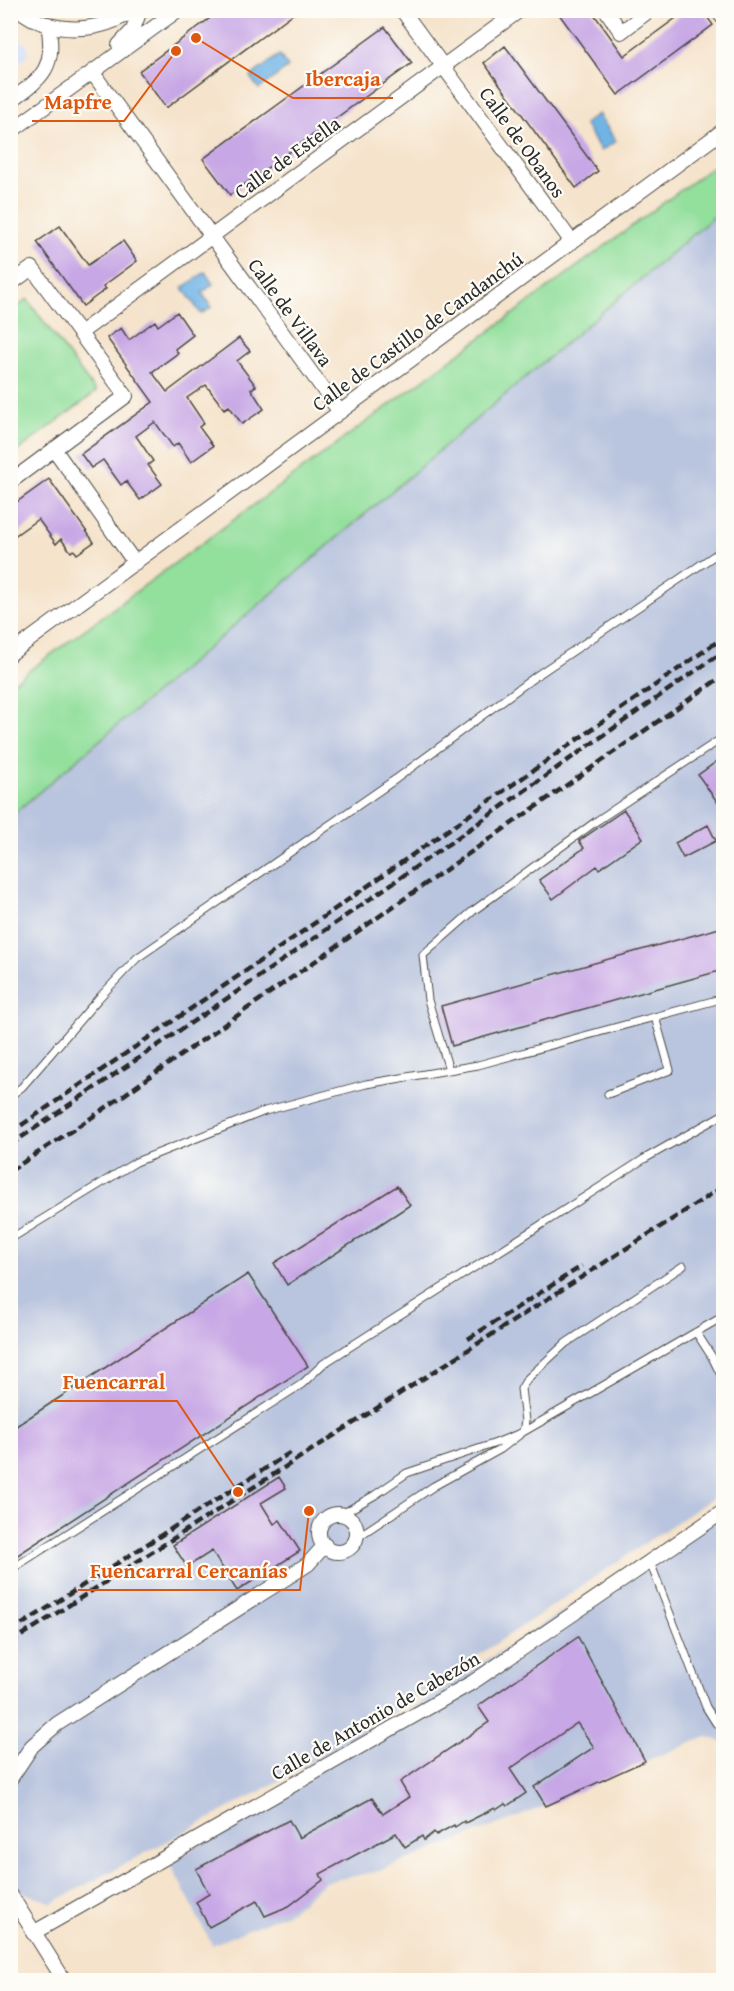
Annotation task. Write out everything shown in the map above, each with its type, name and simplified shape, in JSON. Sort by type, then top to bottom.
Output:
[{"type":"street","points":[[20,10],[48,24],[68,29],[89,29],[109,23],[133,10]]},
{"type":"street","points":[[92,72],[133,30],[140,10]]},
{"type":"street","points":[[10,132],[178,10]]},
{"type":"street","name":"Calle de Obanos","points":[[402,10],[572,242]]},
{"type":"street","points":[[443,66],[520,10]]},
{"type":"street","points":[[606,10],[621,32],[650,10]]},
{"type":"street","points":[[717,10],[723,19]]},
{"type":"street","points":[[10,101],[36,82],[48,64],[52,46],[48,24]]},
{"type":"street","name":"Calle de Estella","points":[[211,236],[443,66]]},
{"type":"street","name":"Calle de Villava","points":[[92,72],[340,412]]},
{"type":"street","name":"Calle de Castillo de Candanchú","points":[[10,654],[723,130]]},
{"type":"street","points":[[80,333],[211,236]]},
{"type":"street","points":[[10,284],[32,268],[126,396],[10,482]]},
{"type":"street","points":[[54,449],[135,563]]},
{"type":"street","name":"Calle de Antonio de Cabezón","points":[[33,1933],[473,1682],[723,1511]]},
{"type":"street","points":[[342,1514],[352,1520],[357,1531],[356,1538],[354,1543],[345,1550],[334,1551],[325,1545],[320,1535],[322,1524],[330,1516],[342,1514]]},
{"type":"street","points":[[10,1779],[32,1746],[57,1724],[308,1564],[325,1545]]},
{"type":"street","points":[[10,1894],[64,1980]]},
{"type":"lane","points":[[10,1096],[22,1087],[98,999],[137,958],[386,786],[536,676],[723,549]]},
{"type":"lane","points":[[449,1070],[428,1000],[423,955],[473,911],[569,841],[723,737]]},
{"type":"lane","points":[[10,1239],[135,1162],[265,1112],[366,1084],[488,1063],[723,998]]},
{"type":"lane","points":[[608,1094],[670,1070],[655,1017]]},
{"type":"lane","points":[[10,1570],[302,1384],[323,1364],[644,1160],[723,1114]]},
{"type":"lane","points":[[523,1432],[525,1421],[521,1389],[527,1379],[566,1343],[683,1266]]},
{"type":"lane","points":[[356,1538],[434,1486],[501,1449],[523,1432],[723,1316]]},
{"type":"lane","points":[[696,1332],[712,1357],[723,1381]]},
{"type":"lane","points":[[342,1514],[375,1496],[407,1473],[523,1432]]},
{"type":"lane","points":[[650,1561],[706,1707],[716,1723]]},
{"type":"shaded area","points":[[10,34],[27,45],[28,52],[26,57],[11,68]]},
{"type":"shaded area","points":[[723,209],[723,1491],[363,1733],[261,1791],[52,1903],[22,1892],[11,1898],[11,816]]},
{"type":"shaded area","points":[[723,1509],[723,1742],[707,1737],[648,1760],[546,1806],[375,1872],[325,1882],[291,1911],[212,1945],[170,1863]]},
{"type":"green space","points":[[723,159],[723,209],[11,816],[11,684]]},
{"type":"green space","points":[[27,299],[96,392],[11,456],[11,312]]},
{"type":"water","points":[[279,55],[288,67],[259,89],[250,77]]},
{"type":"water","points":[[598,114],[616,141],[601,151],[584,124]]},
{"type":"water","points":[[205,272],[213,284],[202,293],[212,307],[201,314],[183,288]]},
{"type":"building","points":[[221,10],[298,10],[166,108],[139,71]]},
{"type":"building","points":[[556,10],[591,10],[624,56],[687,10],[702,10],[713,25],[618,95]]},
{"type":"building","points":[[385,27],[412,63],[230,195],[203,159]]},
{"type":"building","points":[[505,46],[598,171],[576,188],[484,63]]},
{"type":"building","points":[[60,226],[88,265],[123,241],[137,261],[103,286],[106,289],[83,306],[37,242]]},
{"type":"building","points":[[177,312],[193,335],[175,349],[178,353],[152,372],[167,392],[239,338],[250,351],[237,361],[256,386],[251,389],[264,409],[242,424],[229,406],[224,409],[206,385],[187,398],[204,423],[199,427],[213,446],[191,462],[178,443],[173,447],[155,422],[136,436],[153,461],[148,465],[162,484],[140,500],[126,481],[121,485],[103,460],[91,468],[81,454],[153,402],[107,338],[121,328],[129,340],[155,321],[158,326]]},
{"type":"building","points":[[49,479],[94,542],[77,554],[74,550],[71,552],[61,539],[56,544],[38,519],[10,539],[10,507]]},
{"type":"building","points":[[723,757],[723,810],[698,775]]},
{"type":"building","points":[[624,810],[643,838],[599,869],[597,866],[553,899],[539,880],[584,848],[579,841]]},
{"type":"building","points":[[708,825],[716,841],[683,858],[675,843]]},
{"type":"building","points":[[723,927],[723,970],[452,1046],[441,1006]]},
{"type":"building","points":[[397,1186],[410,1205],[287,1285],[274,1263]]},
{"type":"building","points":[[248,1274],[308,1366],[10,1560],[10,1430]]},
{"type":"building","points":[[279,1477],[286,1488],[261,1503],[274,1524],[280,1520],[300,1551],[237,1591],[212,1551],[187,1567],[173,1545]]},
{"type":"building","points":[[578,1637],[645,1761],[546,1806],[534,1787],[594,1747],[577,1723],[510,1769],[526,1793],[507,1806],[505,1804],[496,1810],[495,1808],[436,1835],[434,1832],[424,1840],[422,1836],[405,1847],[396,1833],[320,1874],[323,1880],[289,1906],[265,1916],[257,1901],[209,1927],[196,1902],[209,1894],[196,1869],[289,1820],[299,1838],[372,1798],[383,1814],[409,1797],[400,1782],[489,1722],[478,1706]]},
{"type":"railway","points":[[10,1133],[724,637]]},
{"type":"railway","points":[[10,1145],[247,985],[724,651]]},
{"type":"railway","points":[[10,1171],[91,1118],[724,675]]},
{"type":"railway","points":[[10,1643],[724,1186]]},
{"type":"railway","points":[[468,1339],[582,1266]]},
{"type":"railway","points":[[10,1632],[291,1452]]},
{"type":"place","name":"Ibercaja","points":[[196,38]]},
{"type":"place","name":"Mapfre","points":[[176,51]]},
{"type":"place","name":"Fuencarral","points":[[238,1492]]},
{"type":"place","name":"Fuencarral Cercanías","points":[[309,1511]]}]
